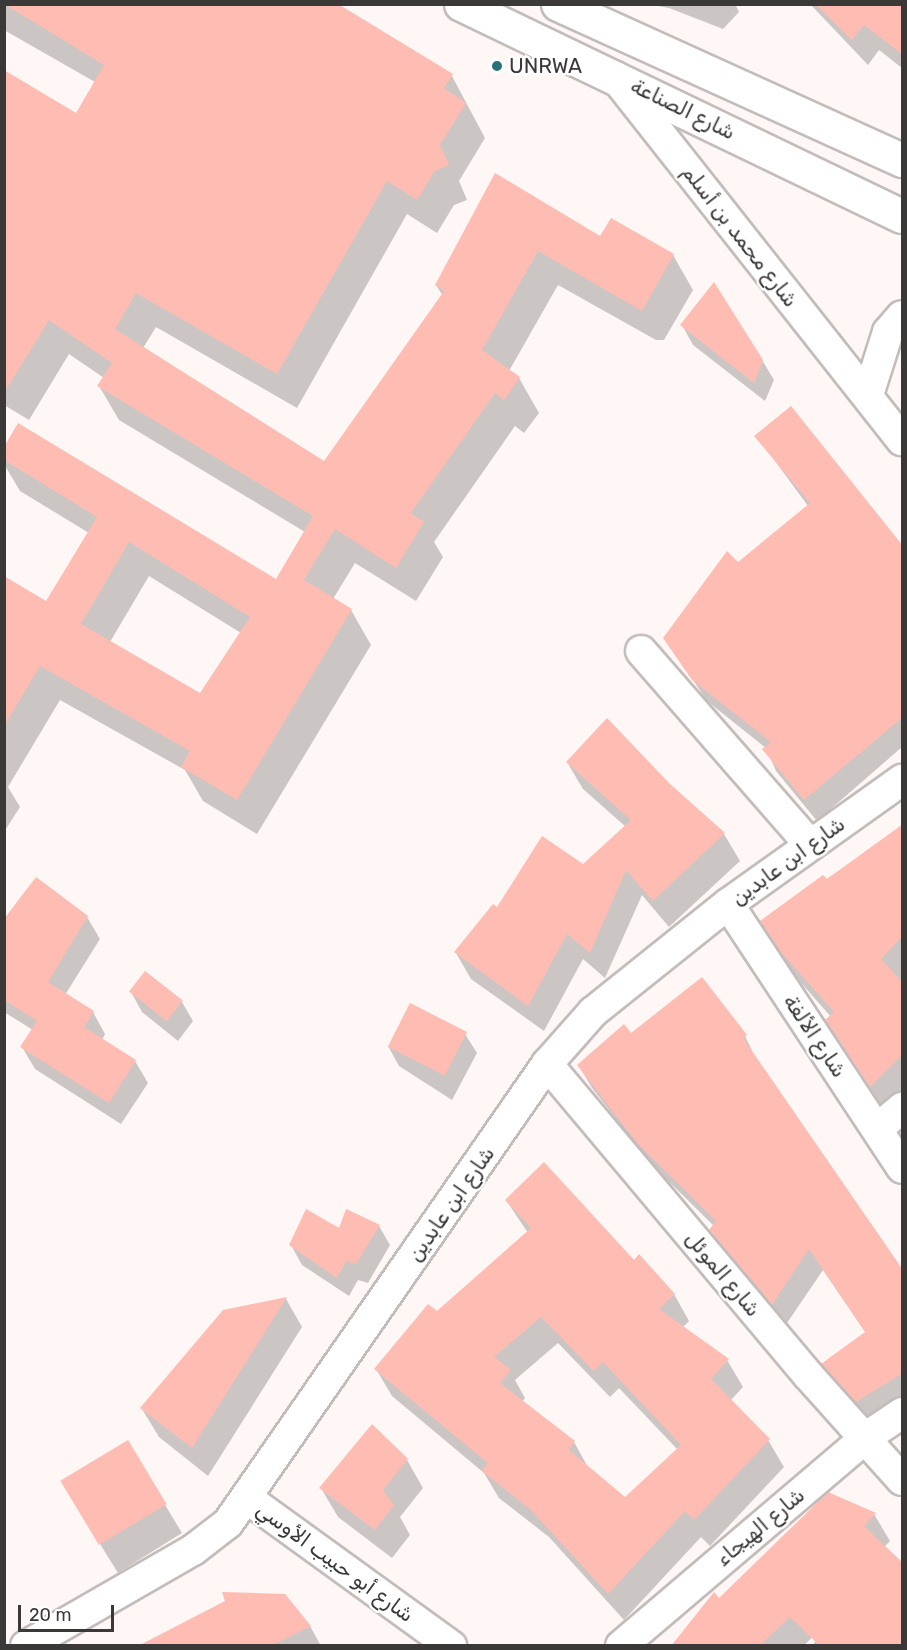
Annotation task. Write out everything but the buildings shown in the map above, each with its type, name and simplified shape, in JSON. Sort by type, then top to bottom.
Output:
[{"type":"main road","name":"شارع الصناعة","points":[[461,4],[903,216]]},
{"type":"main road","name":"شارع الصناعة","points":[[558,4],[903,160]]},
{"type":"street","name":"شارع محمد بن أسلم","points":[[613,75],[903,440]]},
{"type":"street","points":[[868,396],[888,332],[903,316]]},
{"type":"street","points":[[641,651],[810,845]]},
{"type":"street","name":"شارع ابن عابدين","points":[[26,1646],[211,1539],[248,1499],[547,1064],[593,1012],[728,904],[903,780]]},
{"type":"street","name":"شارع الألفة","points":[[728,904],[903,1168]]},
{"type":"street","name":"شارع الموئل","points":[[547,1064],[903,1480]]},
{"type":"street","points":[[877,1129],[903,1108]]},
{"type":"street","name":"شارع الهيجاء","points":[[621,1646],[865,1438],[903,1413]]},
{"type":"street","name":"شارع أبو حبيب الأوسي","points":[[248,1499],[451,1646]]},
{"type":"place","name":"UNRWA","points":[[497,66]]}]
